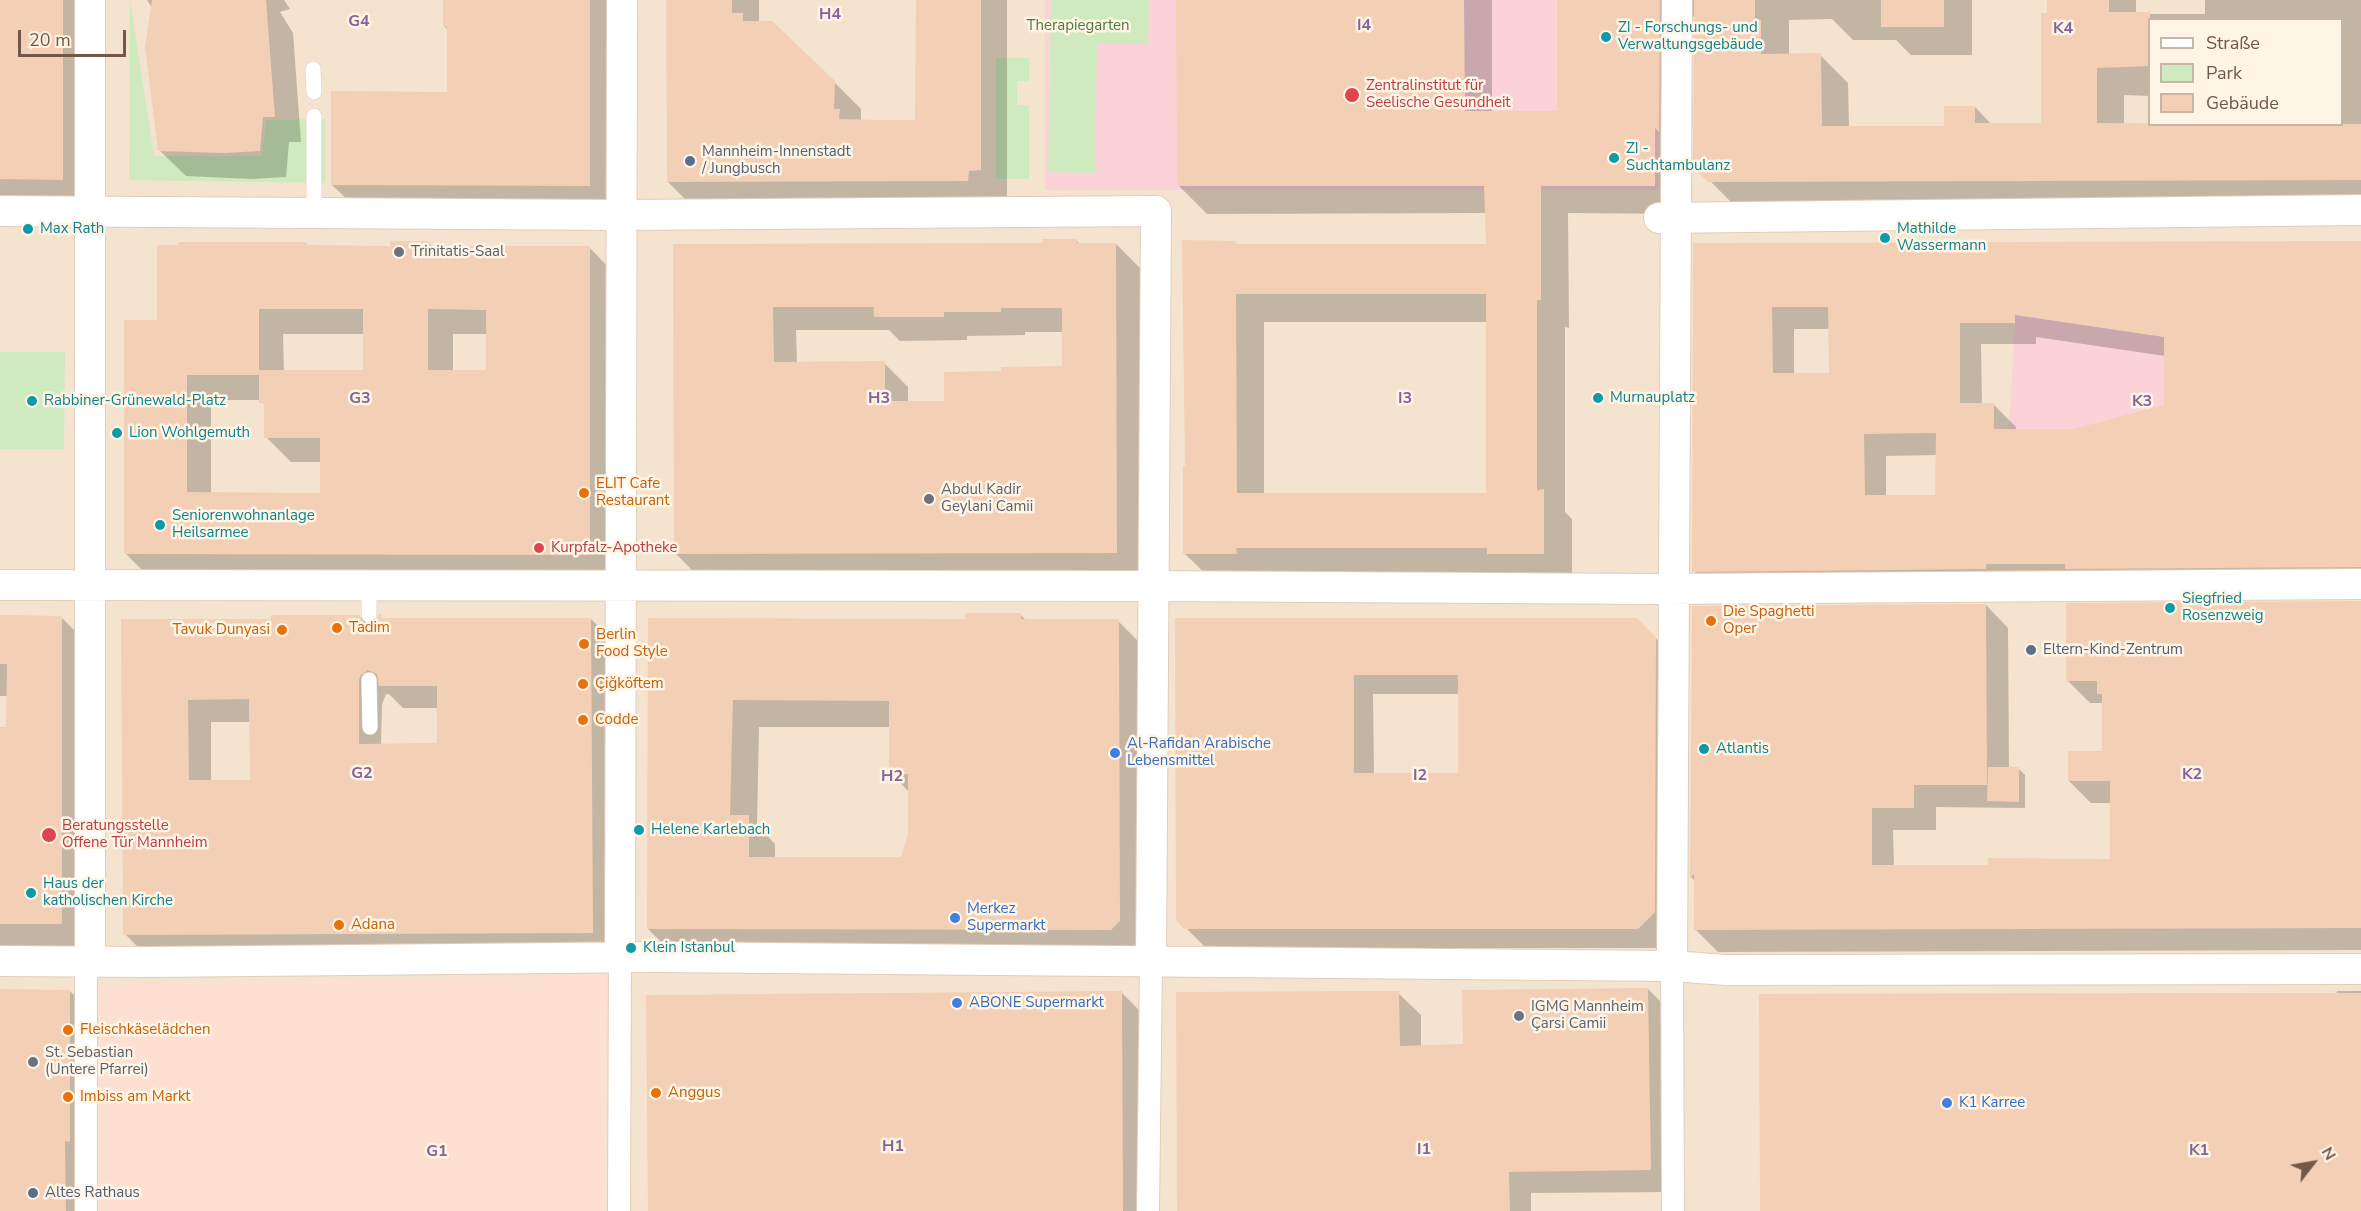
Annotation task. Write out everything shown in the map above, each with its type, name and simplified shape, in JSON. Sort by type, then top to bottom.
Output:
[{"type":"street","points":[[86,1211],[86,978],[90,961],[90,0]]},
{"type":"street","points":[[619,1211],[622,0]]},
{"type":"street","points":[[1672,1211],[1675,589],[1668,218],[1677,0]]},
{"type":"street","points":[[1668,218],[2361,210]]},
{"type":"street","points":[[0,211],[623,215],[1156,211],[1148,1211]]},
{"type":"street","points":[[0,585],[90,586],[369,600],[621,586],[1675,589],[2361,584]]},
{"type":"street","points":[[0,961],[620,957],[1672,966],[1726,970],[2361,969]]},
{"type":"lane","points":[[313,69],[314,92]]},
{"type":"lane","points":[[314,116],[314,213]]},
{"type":"lane","points":[[369,680],[370,727]]},
{"type":"shaded area","points":[[0,0],[2361,0],[2361,1211],[0,1211]]},
{"type":"shaded area","name":"Zentralinstitut für Seelische Gesundheit","points":[[1045,0],[1658,0],[1659,190],[1045,190]]},
{"type":"shaded area","points":[[2014,242],[2209,242],[2212,563],[2009,429],[2015,323]]},
{"type":"shaded area","points":[[607,975],[604,1211],[93,1211],[96,985]]},
{"type":"green space","points":[[130,0],[154,156],[262,156],[266,120],[325,119],[325,183],[129,180]]},
{"type":"green space","name":"Therapiegarten","points":[[1051,0],[1149,0],[1148,44],[1097,43],[1095,173],[1048,172]]},
{"type":"green space","points":[[996,58],[1029,58],[1029,81],[1017,81],[1017,105],[1029,105],[1029,179],[996,179]]},
{"type":"green space","points":[[0,352],[65,352],[64,449],[0,449]]},
{"type":"building","points":[[0,0],[63,0],[63,180],[0,179]]},
{"type":"building","points":[[152,0],[266,0],[275,117],[263,117],[260,151],[225,153],[158,151],[145,47]]},
{"type":"building","points":[[443,0],[590,0],[590,186],[331,185],[331,91],[447,92],[447,27],[443,26]]},
{"type":"building","points":[[666,0],[732,0],[732,13],[743,13],[743,21],[772,21],[835,81],[834,109],[840,109],[839,119],[915,120],[916,0],[981,0],[981,170],[969,171],[968,181],[667,182]]},
{"type":"building","points":[[1176,0],[1464,0],[1465,111],[1557,111],[1557,0],[1660,0],[1659,132],[1655,128],[1655,186],[1541,186],[1541,300],[1537,300],[1537,490],[1544,489],[1544,554],[1487,554],[1487,548],[1236,548],[1237,554],[1183,554],[1183,466],[1185,466],[1182,240],[1236,241],[1236,244],[1486,244],[1484,186],[1177,186]],"holes":[[[1236,294],[1486,294],[1486,493],[1237,493]]]},
{"type":"building","points":[[1694,0],[1755,0],[1755,20],[1761,20],[1761,54],[1821,53],[1822,126],[1944,126],[1944,106],[1975,106],[1975,123],[2041,123],[2041,13],[2047,13],[2047,0],[2109,0],[2109,12],[2150,12],[2148,66],[2097,68],[2097,123],[2148,123],[2148,126],[2343,126],[2343,124],[2361,124],[2361,180],[1708,182],[1693,167]]},
{"type":"building","points":[[1881,0],[1944,0],[1944,27],[1881,27]]},
{"type":"building","points":[[1042,239],[1077,239],[1077,243],[1116,243],[1117,553],[674,554],[673,244],[1042,243]],"holes":[[[773,307],[874,307],[874,317],[944,317],[944,312],[1001,312],[1001,308],[1062,308],[1062,366],[1001,367],[1001,371],[944,372],[944,401],[885,401],[885,361],[774,362]]]},
{"type":"building","points":[[390,241],[428,241],[429,246],[590,246],[590,555],[124,554],[124,320],[157,320],[157,245],[178,245],[178,242],[306,242],[307,245],[390,246]],"holes":[[[259,309],[363,309],[363,370],[259,370]],[[428,309],[486,310],[486,370],[428,370]],[[187,375],[259,375],[259,403],[264,403],[264,438],[320,438],[320,493],[187,492]]]},
{"type":"building","points":[[2361,241],[2361,567],[2065,569],[2065,564],[1986,564],[1986,569],[1692,572],[1693,243]],"holes":[[[1772,307],[1828,307],[1829,373],[1773,373]],[[2015,315],[2164,337],[2164,405],[2074,429],[1994,429],[1994,403],[1960,403],[1960,323],[2015,323]],[[1936,433],[1935,495],[1865,495],[1864,434]]]},
{"type":"building","points":[[2361,601],[2361,928],[1694,930],[1694,874],[1690,878],[1692,606],[1986,604],[1987,785],[1914,785],[1914,808],[1872,808],[1872,865],[1988,865],[1988,858],[2110,859],[2110,781],[2068,781],[2068,751],[2102,751],[2102,694],[2097,694],[2097,681],[2066,681],[2066,603]]},
{"type":"building","points":[[965,613],[1021,613],[1021,619],[1119,619],[1120,921],[1111,930],[647,929],[648,618],[965,619]],"holes":[[[733,700],[889,701],[889,774],[908,774],[908,834],[901,857],[749,857],[749,815],[730,815]]]},
{"type":"building","points":[[379,614],[381,618],[591,618],[593,933],[123,935],[121,619],[271,619],[271,615],[359,615],[364,623],[370,625],[377,620]],"holes":[[[368,670],[377,674],[379,686],[437,686],[437,743],[359,744],[359,680],[361,675]],[[249,699],[250,780],[189,780],[188,700]]]},
{"type":"building","points":[[0,615],[62,616],[62,924],[0,924],[0,727],[6,727],[7,664],[0,664]]},
{"type":"building","points":[[1175,618],[1637,618],[1656,638],[1655,912],[1638,929],[1184,929],[1176,920]],"holes":[[[1354,675],[1458,675],[1458,773],[1354,773]]]},
{"type":"building","points":[[1988,767],[2019,767],[2019,802],[1987,801]]},
{"type":"building","points":[[1648,988],[1651,1170],[1509,1172],[1510,1211],[1177,1211],[1176,992],[1399,991],[1400,1046],[1463,1044],[1462,990]]},
{"type":"building","name":"St. Sebastian (Untere Pfarrei)","points":[[0,989],[70,990],[70,1142],[65,1141],[66,1211],[0,1211]]},
{"type":"building","points":[[1122,991],[1123,1211],[648,1211],[646,995]]},
{"type":"building","name":"K1 Karree","points":[[2361,993],[2361,1211],[1760,1211],[1759,994]]},
{"type":"place","name":"ZI - Forschungs- und Verwaltungsgebäude","points":[[1606,37]]},
{"type":"place","name":"Zentralinstitut für Seelische Gesundheit","points":[[1352,95]]},
{"type":"place","name":"ZI - Suchtambulanz","points":[[1614,158]]},
{"type":"place","name":"Mannheim-Innenstadt / Jungbusch","points":[[690,161]]},
{"type":"place","name":"Max Rath","points":[[28,229]]},
{"type":"place","name":"Mathilde Wassermann","points":[[1885,238]]},
{"type":"place","name":"Trinitatis-Saal","points":[[399,252]]},
{"type":"place","name":"Murnauplatz","points":[[1598,398]]},
{"type":"place","name":"Rabbiner-Grünewald-Platz","points":[[32,401]]},
{"type":"place","name":"Lion Wohlgemuth","points":[[117,433]]},
{"type":"place","name":"ELIT Cafe Restaurant","points":[[584,493]]},
{"type":"place","name":"Abdul Kadir Geylani Camii","points":[[929,499]]},
{"type":"place","name":"Seniorenwohnanlage Heilsarmee","points":[[160,525]]},
{"type":"place","name":"Kurpfalz-Apotheke","points":[[539,548]]},
{"type":"place","name":"Siegfried Rosenzweig","points":[[2170,608]]},
{"type":"place","name":"Die Spaghetti Oper","points":[[1711,621]]},
{"type":"place","name":"Tadim","points":[[337,628]]},
{"type":"place","name":"Tavuk Dunyasi","points":[[282,630]]},
{"type":"place","name":"Berlin Food Style","points":[[584,644]]},
{"type":"place","name":"Eltern-Kind-Zentrum","points":[[2031,650]]},
{"type":"place","name":"Çiğköftem","points":[[583,684]]},
{"type":"place","name":"Codde","points":[[583,720]]},
{"type":"place","name":"Atlantis","points":[[1704,749]]},
{"type":"place","name":"Al-Rafidan Arabische Lebensmittel","points":[[1115,753]]},
{"type":"place","name":"Helene Karlebach","points":[[639,830]]},
{"type":"place","name":"Beratungsstelle Offene Tür Mannheim","points":[[49,835]]},
{"type":"place","name":"Haus der katholischen Kirche","points":[[31,893]]},
{"type":"place","name":"Merkez Supermarkt","points":[[955,918]]},
{"type":"place","name":"Adana","points":[[339,925]]},
{"type":"place","name":"Klein Istanbul","points":[[631,948]]},
{"type":"place","name":"ABONE Supermarkt","points":[[957,1003]]},
{"type":"place","name":"IGMG Mannheim Çarsi Camii","points":[[1519,1016]]},
{"type":"place","name":"Fleischkäselädchen","points":[[68,1030]]},
{"type":"place","name":"St. Sebastian (Untere Pfarrei)","points":[[33,1062]]},
{"type":"place","name":"Anggus","points":[[656,1093]]},
{"type":"place","name":"Imbiss am Markt","points":[[68,1097]]},
{"type":"place","name":"K1 Karree","points":[[1947,1103]]},
{"type":"place","name":"Altes Rathaus","points":[[33,1193]]},
{"type":"district","name":"H4","points":[[830,15]]},
{"type":"district","name":"G4","points":[[359,22]]},
{"type":"district","name":"I4","points":[[1364,26]]},
{"type":"district","name":"K4","points":[[2063,29]]},
{"type":"district","name":"G3","points":[[360,399]]},
{"type":"district","name":"H3","points":[[879,399]]},
{"type":"district","name":"I3","points":[[1405,399]]},
{"type":"district","name":"K3","points":[[2142,402]]},
{"type":"district","name":"G2","points":[[362,774]]},
{"type":"district","name":"K2","points":[[2192,775]]},
{"type":"district","name":"I2","points":[[1420,776]]},
{"type":"district","name":"H2","points":[[892,777]]},
{"type":"district","name":"H1","points":[[893,1147]]},
{"type":"district","name":"I1","points":[[1424,1150]]},
{"type":"district","name":"K1","points":[[2199,1151]]},
{"type":"district","name":"G1","points":[[437,1152]]}]
